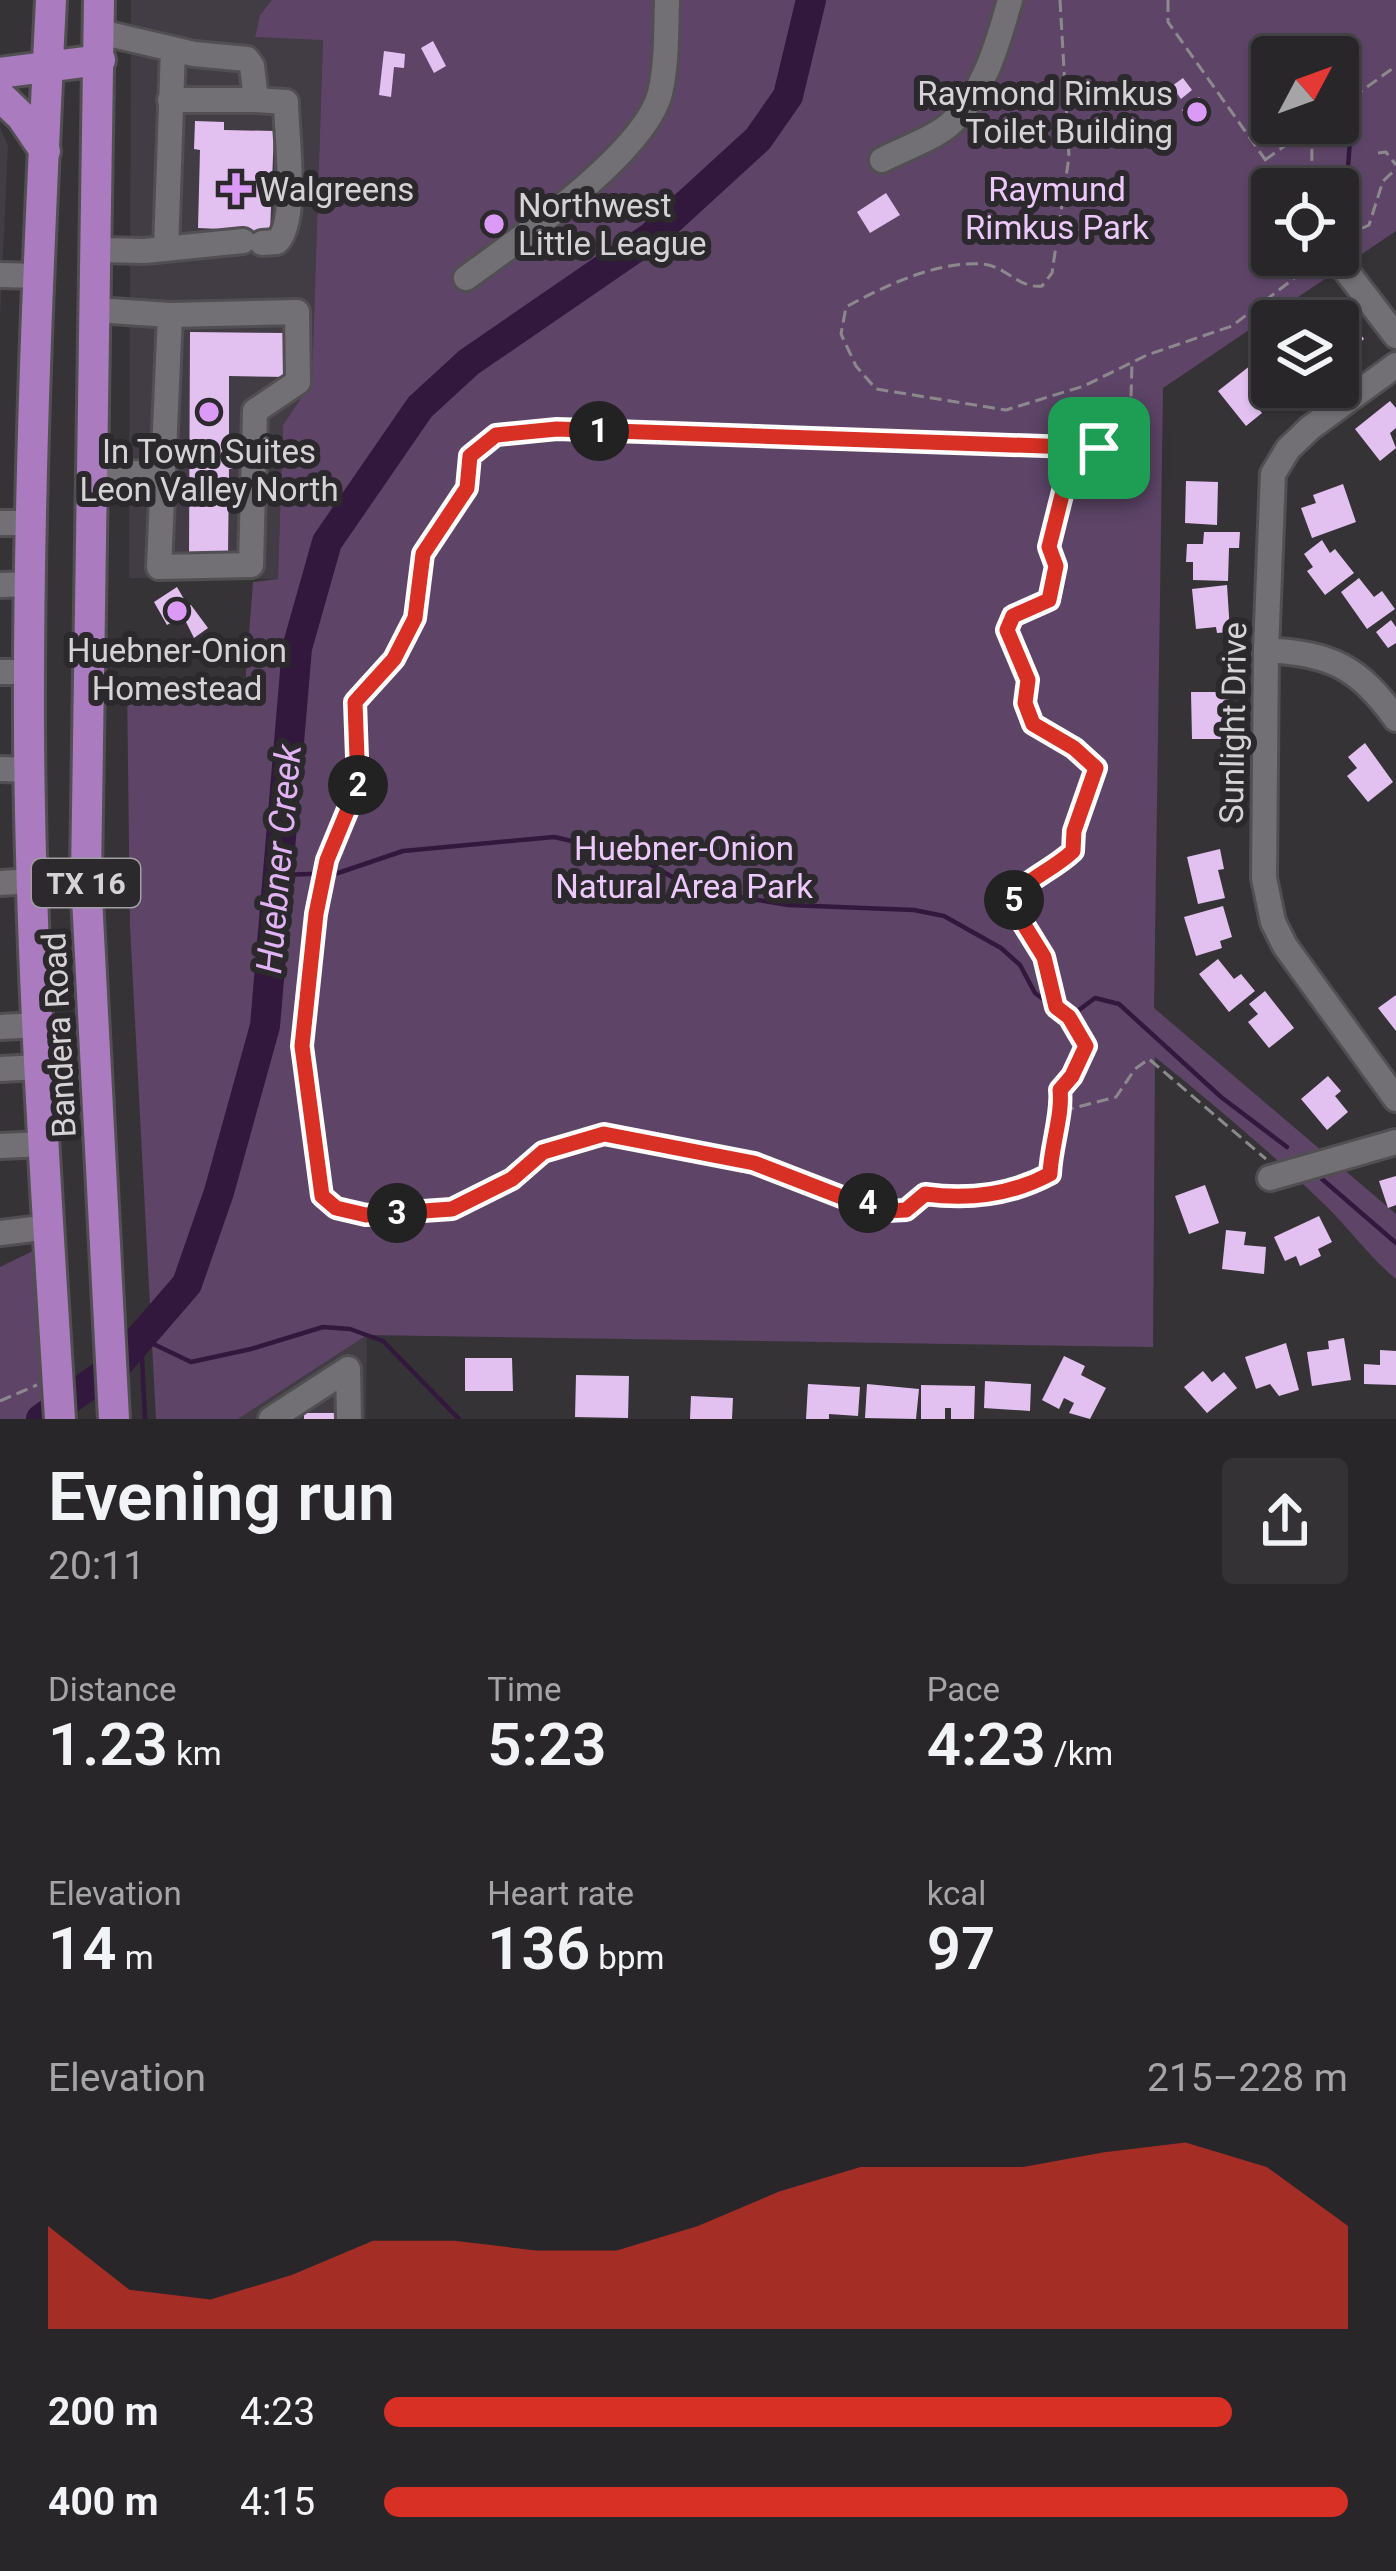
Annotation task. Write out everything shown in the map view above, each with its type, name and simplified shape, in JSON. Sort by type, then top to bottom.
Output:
[{"type":"main road","name":"Bandera Road","points":[[51,0],[37,276],[15,523],[15,770],[32,881],[60,1419]]},
{"type":"main road","name":"Bandera Road","points":[[99,0],[86,878],[114,1419]]},
{"type":"main road","points":[[0,74],[48,67],[100,46]]},
{"type":"main road","points":[[0,96],[22,117],[44,151]]},
{"type":"street","points":[[466,278],[568,204],[645,126],[660,95],[667,0]]},
{"type":"street","points":[[882,160],[948,126],[980,84],[998,46],[1010,0]]},
{"type":"street","points":[[100,46],[247,59],[256,100]]},
{"type":"street","points":[[166,249],[172,50]]},
{"type":"street","points":[[97,250],[277,242],[285,233],[289,190],[286,102],[170,100]]},
{"type":"street","points":[[0,275],[37,276]]},
{"type":"street","points":[[1346,276],[1396,335]]},
{"type":"street","points":[[96,310],[170,315],[297,312],[298,382],[255,411],[250,565],[159,567],[170,315]]},
{"type":"street","name":"Sunlight Drive","points":[[1396,365],[1310,428],[1288,449],[1273,474],[1264,878],[1273,922],[1285,946],[1396,1099]]},
{"type":"street","points":[[93,472],[163,474]]},
{"type":"street","points":[[1266,650],[1331,659],[1352,670],[1396,719]]},
{"type":"street","points":[[0,883],[86,878]]},
{"type":"street","points":[[0,1027],[38,1024]]},
{"type":"street","points":[[0,1069],[40,1067]]},
{"type":"street","points":[[1277,1176],[1396,1142]]},
{"type":"street","points":[[0,1146],[44,1144]]},
{"type":"street","points":[[0,1233],[49,1227]]},
{"type":"street","points":[[271,1419],[348,1369],[349,1419]]},
{"type":"path","points":[[1060,0],[1069,157],[1052,273],[1042,286],[1029,288],[986,263],[930,270],[846,308],[841,334],[856,366],[876,389],[1006,410],[1084,386],[1132,362],[1232,326],[1308,276]]},
{"type":"path","points":[[1168,0],[1168,22],[1271,168]]},
{"type":"path","points":[[1359,93],[1396,67]]},
{"type":"path","points":[[1265,160],[1288,144]]},
{"type":"path","points":[[1359,231],[1370,225],[1383,182],[1396,167],[1386,152],[1378,153]]},
{"type":"path","points":[[1099,448],[557,429],[496,435],[470,456],[467,488],[423,554],[415,618],[394,659],[355,702],[358,785],[327,860],[316,914],[302,1046],[322,1196],[336,1208],[366,1215],[452,1209],[512,1179],[543,1152],[604,1134],[754,1163],[886,1211],[906,1210],[925,1194],[955,1198],[1020,1190],[1050,1174],[1060,1090],[1086,1046],[1069,1017],[1056,1007],[1044,957],[1018,915],[1013,896],[1028,880],[1054,869],[1073,851],[1074,831],[1096,768],[1074,748],[1033,724],[1025,703],[1028,680],[1007,630],[1013,616],[1049,600],[1056,566],[1049,547],[1067,475],[1120,433],[1131,398],[1132,362]]},
{"type":"path","points":[[1060,1111],[1116,1097],[1135,1069],[1149,1059],[1277,1176]]},
{"type":"path","points":[[0,1401],[39,1384]]},
{"type":"shaded area","points":[[131,0],[272,0],[260,15],[255,37],[323,39],[312,383],[283,425],[278,579],[129,578]]},
{"type":"shaded area","points":[[0,127],[8,146],[0,320]]},
{"type":"shaded area","points":[[367,1335],[366,1419],[238,1419]]},
{"type":"green space","name":"Huebner-Onion Natural Area Park","points":[[272,0],[1396,0],[1396,231],[1359,256],[1359,168],[1251,168],[1251,276],[1329,276],[1294,300],[1251,300],[1251,329],[1163,388],[1154,1008],[1396,1214],[1396,1279],[1284,1166],[1155,1057],[1153,1347],[367,1335],[238,1419],[156,1419],[130,926],[127,682],[245,688],[253,582],[278,579],[283,425],[312,382],[323,40],[255,37],[260,15]]},
{"type":"green space","points":[[35,1250],[44,1419],[0,1419],[0,1267]]},
{"type":"building","points":[[433,41],[446,66],[434,73],[421,48]]},
{"type":"building","points":[[384,51],[405,54],[404,68],[394,67],[391,97],[379,95]]},
{"type":"building","points":[[1183,78],[1192,90],[1181,99],[1172,86]]},
{"type":"building","name":"Raymond Rimkus Toilet Building","points":[[1199,97],[1211,114],[1194,126],[1182,110]]},
{"type":"building","name":"Walgreens","points":[[195,121],[224,122],[224,130],[274,131],[270,232],[262,252],[242,251],[243,230],[198,228],[200,150],[194,149]]},
{"type":"building","points":[[886,193],[900,215],[870,233],[857,212]]},
{"type":"building","name":"In Town Suites Leon Valley North","points":[[190,332],[288,333],[288,377],[229,376],[233,469],[229,469],[228,555],[189,555]]},
{"type":"building","points":[[1251,365],[1251,408],[1262,413],[1246,426],[1218,391]]},
{"type":"building","points":[[1390,401],[1396,408],[1396,428],[1390,433],[1396,448],[1380,461],[1355,429]]},
{"type":"building","points":[[1186,481],[1218,482],[1217,525],[1185,523]]},
{"type":"building","points":[[1343,484],[1356,522],[1312,538],[1301,508],[1316,503],[1313,495]]},
{"type":"building","points":[[1204,532],[1240,532],[1239,548],[1229,548],[1228,581],[1193,580],[1193,562],[1186,562],[1187,544],[1203,544]]},
{"type":"building","points":[[1322,540],[1354,573],[1325,595],[1307,571],[1313,567],[1304,554]]},
{"type":"building","points":[[1359,578],[1374,597],[1382,591],[1395,609],[1367,629],[1341,592]]},
{"type":"building","points":[[1227,585],[1230,632],[1217,633],[1216,627],[1196,629],[1192,589]]},
{"type":"building","name":"Huebner-Onion Homestead","points":[[177,587],[208,628],[194,638],[183,616],[167,625],[154,602]]},
{"type":"building","points":[[1391,620],[1396,643],[1388,648],[1376,632]]},
{"type":"building","points":[[1191,692],[1229,692],[1229,739],[1192,739]]},
{"type":"building","points":[[1365,743],[1393,782],[1368,802],[1347,776],[1357,768],[1348,757]]},
{"type":"building","points":[[1220,849],[1224,869],[1218,870],[1225,898],[1198,904],[1187,857]]},
{"type":"building","points":[[1223,906],[1232,937],[1220,941],[1222,948],[1196,956],[1184,917]]},
{"type":"building","points":[[1218,959],[1234,979],[1241,974],[1255,991],[1229,1012],[1199,974]]},
{"type":"building","points":[[1265,991],[1294,1028],[1269,1048],[1248,1022],[1258,1014],[1249,1004]]},
{"type":"building","points":[[1396,995],[1396,1031],[1378,1008]]},
{"type":"building","points":[[1328,1076],[1341,1091],[1335,1096],[1348,1112],[1327,1130],[1301,1099]]},
{"type":"building","points":[[1396,1176],[1396,1205],[1388,1208],[1379,1181]]},
{"type":"building","points":[[1205,1185],[1219,1223],[1189,1234],[1175,1196]]},
{"type":"building","points":[[1319,1216],[1332,1242],[1318,1249],[1321,1256],[1300,1266],[1296,1256],[1285,1261],[1274,1237]]},
{"type":"building","points":[[1226,1230],[1246,1232],[1244,1245],[1266,1247],[1264,1274],[1222,1269]]},
{"type":"building","points":[[1344,1338],[1351,1380],[1312,1386],[1307,1352],[1329,1349],[1328,1341]]},
{"type":"building","points":[[1286,1343],[1299,1390],[1279,1396],[1270,1384],[1256,1389],[1245,1357]]},
{"type":"building","points":[[1380,1350],[1396,1351],[1396,1385],[1364,1384],[1364,1364],[1380,1365]]},
{"type":"building","points":[[1064,1356],[1085,1366],[1081,1375],[1106,1388],[1090,1419],[1069,1413],[1074,1403],[1064,1398],[1059,1409],[1042,1400]]},
{"type":"building","points":[[465,1358],[512,1358],[513,1391],[465,1391]]},
{"type":"building","points":[[1203,1371],[1212,1382],[1224,1372],[1237,1388],[1207,1413],[1184,1387]]},
{"type":"building","points":[[576,1375],[629,1376],[628,1418],[575,1417]]},
{"type":"building","points":[[985,1381],[1031,1384],[1030,1411],[984,1408]]},
{"type":"building","points":[[808,1384],[860,1387],[858,1416],[829,1414],[829,1419],[806,1419]]},
{"type":"building","points":[[867,1384],[919,1389],[916,1419],[865,1418]]},
{"type":"building","points":[[921,1385],[975,1386],[974,1419],[951,1419],[951,1408],[945,1408],[945,1419],[921,1419]]},
{"type":"building","points":[[691,1396],[733,1398],[732,1419],[690,1419]]},
{"type":"building","points":[[304,1413],[341,1413],[341,1419],[304,1419]]},
{"type":"waterway","name":"Huebner Creek","points":[[41,1419],[117,1365],[187,1284],[219,1192],[265,1026],[297,648],[327,542],[420,407],[469,362],[651,237],[758,139],[788,96],[811,0]]},
{"type":"waterway","points":[[1348,168],[1350,144]]},
{"type":"waterway","points":[[280,875],[338,873],[403,851],[554,837],[634,855],[693,889],[788,905],[914,910],[944,916],[1001,948],[1020,965],[1035,993],[1060,1012],[1079,1010],[1095,998],[1119,1004],[1221,1097],[1287,1147]]},
{"type":"waterway","points":[[1322,1179],[1396,1243]]},
{"type":"waterway","points":[[145,1419],[141,1338],[191,1362],[323,1327],[350,1329],[383,1341],[459,1419]]},
{"type":"place","name":"Raymond Rimkus Toilet Building","points":[[1197,112]]},
{"type":"place","name":"Walgreens","points":[[236,189]]},
{"type":"place","name":"Northwest Little League","points":[[494,224]]},
{"type":"place","name":"In Town Suites Leon Valley North","points":[[209,412]]},
{"type":"place","name":"Huebner-Onion Homestead","points":[[177,611]]},
{"type":"route","points":[[557,429],[1099,448],[1067,475],[1049,547],[1056,566],[1049,600],[1013,616],[1007,630],[1028,680],[1025,703],[1033,724],[1074,748],[1096,768],[1074,831],[1073,851],[1054,869],[1028,880],[1013,896],[1018,915],[1044,957],[1056,1007],[1069,1017],[1086,1046],[1060,1090],[1062,1107],[1051,1137],[1050,1174],[1020,1190],[955,1198],[925,1194],[906,1210],[886,1211],[754,1163],[604,1134],[543,1152],[512,1179],[452,1209],[366,1215],[336,1208],[322,1196],[302,1046],[316,914],[327,860],[358,785],[355,702],[394,659],[415,618],[423,554],[467,488],[470,456],[496,435],[557,429]]},
{"type":"park label","name":"Raymund Rimkus Park","points":[[1057,208]]}]
